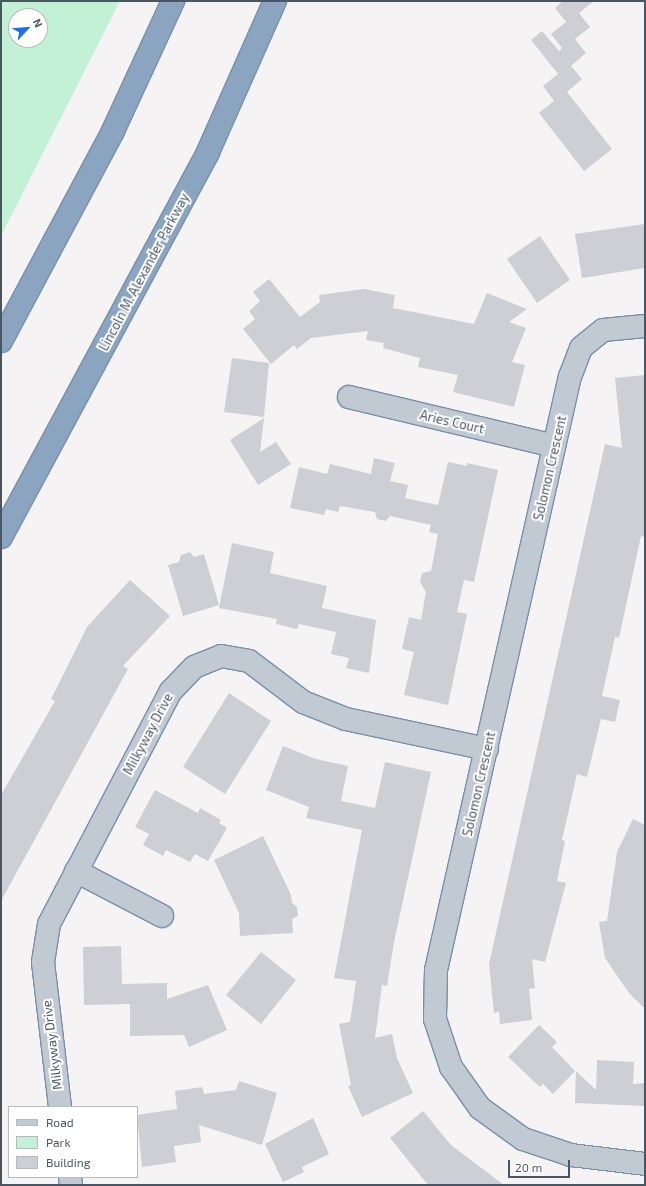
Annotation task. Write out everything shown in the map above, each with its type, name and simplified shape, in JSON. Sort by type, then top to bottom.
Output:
[{"type":"highway","points":[[1,341],[113,131],[173,1]]},
{"type":"highway","name":"Lincoln M. Alexander Parkway","points":[[1,537],[208,152],[275,1]]},
{"type":"street","name":"Solomon Crescent","points":[[645,326],[603,330],[581,348],[570,376],[436,970],[435,1019],[451,1067],[480,1108],[523,1139],[571,1155],[645,1164]]},
{"type":"street","name":"Aries Court","points":[[349,397],[554,446]]},
{"type":"street","name":"Milkyway Drive","points":[[60,1106],[43,962],[49,924],[171,691],[194,667],[221,656],[249,661],[303,702],[346,719],[487,749]]},
{"type":"street","points":[[76,871],[162,916]]},
{"type":"green space","points":[[1,1],[120,1],[1,236]]},
{"type":"building","points":[[563,1],[594,1],[579,13],[590,27],[575,39],[586,53],[571,66],[582,79],[567,92],[612,149],[584,171],[539,113],[554,101],[543,86],[558,74],[531,40],[542,31],[559,51],[562,48],[551,34],[566,22],[555,8]]},
{"type":"building","points":[[645,224],[645,268],[582,278],[575,234]]},
{"type":"building","points":[[540,236],[570,280],[537,303],[507,259]]},
{"type":"building","points":[[269,279],[300,317],[320,302],[319,295],[364,289],[395,295],[393,308],[474,324],[487,293],[527,309],[509,322],[526,328],[512,362],[525,365],[514,407],[453,392],[458,375],[418,367],[420,358],[383,348],[384,343],[366,340],[368,331],[311,338],[297,349],[294,345],[271,364],[243,329],[255,319],[249,311],[260,301],[253,292]]},
{"type":"building","points":[[232,358],[269,363],[264,417],[224,412]]},
{"type":"building","points":[[645,375],[645,537],[641,536],[619,638],[615,637],[602,696],[620,700],[615,722],[601,719],[587,777],[577,774],[562,840],[565,841],[557,881],[566,883],[545,962],[532,959],[535,988],[529,989],[532,1020],[500,1024],[499,1012],[494,1013],[489,964],[605,444],[622,448],[615,378]]},
{"type":"building","points":[[264,418],[260,452],[276,442],[291,464],[258,485],[230,440]]},
{"type":"building","points":[[374,458],[395,463],[390,481],[408,485],[405,498],[438,505],[448,462],[467,466],[467,463],[498,470],[474,582],[464,580],[457,612],[467,614],[448,705],[404,695],[414,652],[402,649],[409,617],[421,620],[426,592],[420,582],[422,573],[431,571],[438,534],[429,532],[431,525],[390,516],[386,521],[377,519],[375,512],[340,506],[338,512],[326,509],[324,515],[290,508],[299,467],[327,474],[330,464],[371,474]]},
{"type":"building","points":[[232,543],[274,552],[270,573],[327,586],[322,608],[376,620],[369,673],[346,668],[349,658],[331,654],[336,632],[299,624],[297,629],[276,624],[277,619],[219,608]]},
{"type":"building","points":[[190,552],[194,557],[204,554],[219,605],[183,616],[168,565],[179,562],[181,555]]},
{"type":"building","points":[[130,580],[170,616],[123,666],[128,669],[1,901],[1,795],[55,701],[51,699],[87,627]]},
{"type":"building","points":[[229,693],[271,721],[225,794],[183,767]]},
{"type":"building","points":[[283,746],[316,759],[348,766],[341,801],[375,808],[385,762],[431,772],[394,942],[387,986],[382,985],[375,1038],[392,1034],[397,1058],[413,1093],[362,1117],[348,1086],[351,1085],[339,1024],[350,1022],[356,981],[334,978],[362,830],[306,818],[309,807],[266,790]]},
{"type":"building","points":[[155,790],[198,813],[200,808],[221,820],[219,823],[227,828],[208,861],[195,854],[190,862],[166,850],[163,856],[143,845],[149,834],[135,827]]},
{"type":"building","points":[[633,819],[645,825],[645,1009],[629,993],[605,958],[599,922],[607,921],[617,852]]},
{"type":"building","points":[[263,836],[291,895],[292,903],[297,907],[298,916],[292,919],[293,933],[240,936],[239,913],[214,860]]},
{"type":"building","points":[[121,946],[122,984],[167,983],[167,999],[208,985],[227,1030],[189,1047],[184,1035],[130,1036],[130,1004],[84,1005],[83,947]]},
{"type":"building","points":[[261,952],[296,980],[261,1024],[226,995]]},
{"type":"building","points":[[539,1025],[557,1042],[552,1047],[575,1071],[553,1094],[543,1084],[540,1087],[508,1057]]},
{"type":"building","points":[[597,1060],[634,1062],[633,1084],[645,1083],[645,1106],[575,1103],[576,1071],[596,1090]]},
{"type":"building","points":[[239,1081],[277,1093],[262,1145],[199,1125],[201,1142],[174,1146],[176,1162],[142,1167],[138,1115],[177,1109],[175,1091],[202,1087],[204,1094],[236,1090]]},
{"type":"building","points":[[423,1111],[451,1145],[504,1185],[428,1185],[390,1138]]},
{"type":"building","points":[[313,1118],[329,1154],[302,1167],[304,1172],[283,1182],[265,1144]]}]
